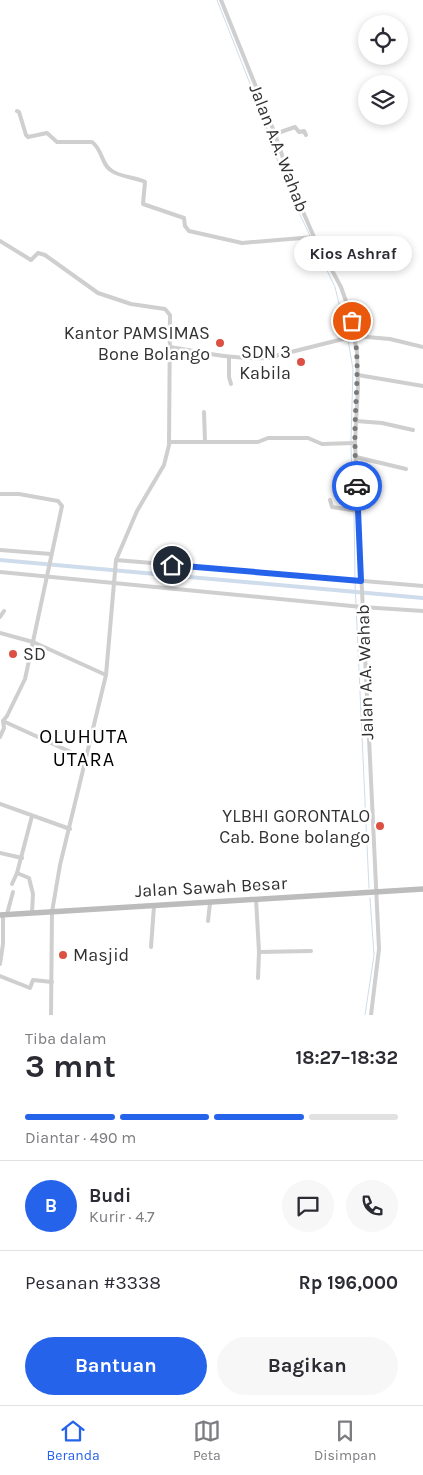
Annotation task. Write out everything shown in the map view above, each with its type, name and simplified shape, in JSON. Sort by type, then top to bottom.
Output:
[{"type":"main road","name":"Jalan Sawah Besar","points":[[3,914],[423,889]]},
{"type":"street","name":"Jalan A.A. Wahab","points":[[221,0],[275,134],[311,237],[341,287],[353,336],[358,375],[356,420],[352,443],[356,457],[355,510],[362,584],[379,949],[371,1015]]},
{"type":"street","points":[[17,111],[20,112],[28,136],[46,133],[57,142],[92,142],[103,156],[106,166],[113,172],[145,182],[143,204],[184,218],[185,226],[189,230],[242,243],[311,237]]},
{"type":"street","points":[[275,134],[294,127],[299,132],[304,131],[306,135]]},
{"type":"street","points":[[0,242],[30,260],[38,253],[45,255],[98,293],[131,304],[165,309],[170,315],[169,442],[164,465],[137,511],[116,561],[106,676],[56,886],[52,912],[51,1015]]},
{"type":"street","points":[[170,346],[229,357],[267,358],[353,336],[390,339],[423,347]]},
{"type":"street","points":[[229,357],[231,384]]},
{"type":"street","points":[[358,375],[423,386]]},
{"type":"street","points":[[204,412],[205,442]]},
{"type":"street","points":[[356,420],[382,423],[413,430]]},
{"type":"street","points":[[169,442],[258,442],[271,438],[312,438],[322,444],[352,443]]},
{"type":"street","points":[[356,457],[406,469]]},
{"type":"street","points":[[0,494],[36,496],[61,503],[23,685],[3,721],[4,728],[0,737]]},
{"type":"street","points":[[330,500],[332,507],[355,510]]},
{"type":"street","points":[[0,550],[50,556]]},
{"type":"street","points":[[116,561],[362,584],[423,586]]},
{"type":"street","points":[[0,572],[423,611]]},
{"type":"street","points":[[0,617],[4,611]]},
{"type":"street","points":[[0,633],[33,642],[106,676]]},
{"type":"street","points":[[3,721],[86,759]]},
{"type":"street","points":[[0,804],[70,829]]},
{"type":"street","points":[[12,884],[22,858],[32,816]]},
{"type":"street","points":[[0,853],[22,858]]},
{"type":"street","points":[[16,873],[29,878],[33,894],[32,913]]},
{"type":"street","points":[[0,964],[3,944],[3,914],[13,892]]},
{"type":"street","points":[[256,899],[259,952],[258,978]]},
{"type":"street","points":[[208,921],[210,903]]},
{"type":"street","points":[[151,947],[154,906]]},
{"type":"street","points":[[259,952],[311,951]]},
{"type":"street","points":[[0,976],[30,988],[33,980],[52,982]]},
{"type":"waterway","points":[[217,0],[262,114],[286,186],[335,287],[347,336]]},
{"type":"waterway","points":[[348,340],[353,369],[351,441]]},
{"type":"waterway","points":[[351,445],[353,508]]},
{"type":"waterway","points":[[354,512],[355,577]]},
{"type":"waterway","points":[[0,560],[423,598]]},
{"type":"waterway","points":[[355,583],[369,888]]},
{"type":"waterway","points":[[365,1015],[374,955],[370,898]]},
{"type":"way so far","points":[[352,321],[357,352],[358,406],[355,444],[357,486]]},
{"type":"place","name":"Kios Ashraf","points":[[352,321]]},
{"type":"place","name":"Kantor PAMSIMAS Bone Bolango","points":[[220,343]]},
{"type":"place","name":"SDN 3 Kabila","points":[[301,362]]},
{"type":"place","name":"SD","points":[[13,654]]},
{"type":"place","name":"YLBHI GORONTALO Cab. Bone bolango","points":[[380,826]]},
{"type":"place","name":"Masjid","points":[[63,955]]},
{"type":"district","name":"OLUHUTA UTARA","points":[[84,748]]},
{"type":"route","points":[[172,565],[361,581],[357,486]]}]
